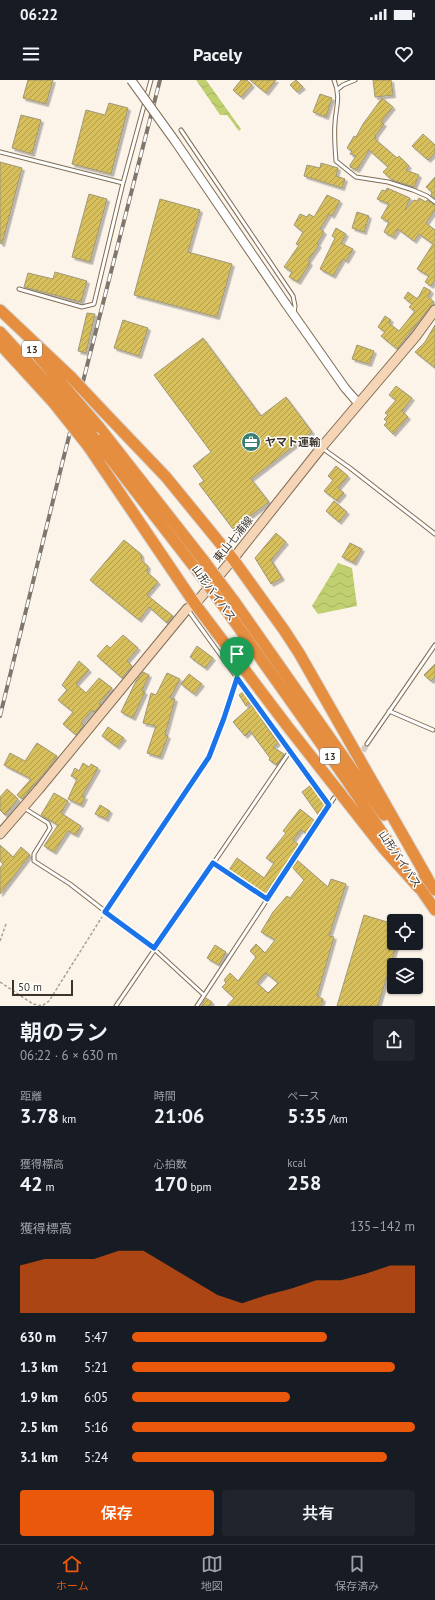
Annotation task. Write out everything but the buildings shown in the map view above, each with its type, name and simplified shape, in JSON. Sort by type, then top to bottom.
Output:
[{"type":"highway","name":"山形バイパス","points":[[0,311],[61,390],[91,443],[202,577],[222,604],[346,779],[435,910]]},
{"type":"highway","name":"山形バイパス","points":[[0,332],[99,427],[204,561],[234,601],[435,890]]},
{"type":"highway","points":[[0,344],[61,390],[102,410],[166,477],[233,559],[299,653],[428,879]]},
{"type":"highway","points":[[91,443],[191,606],[384,849],[419,888]]},
{"type":"main road","name":"東山七浦線","points":[[0,834],[22,807],[39,790],[191,606],[233,559],[358,403],[416,336],[435,310]]},
{"type":"street","points":[[132,80],[175,140],[286,304],[345,388],[358,403]]},
{"type":"lane","points":[[19,289],[82,307],[94,304],[151,80]]},
{"type":"lane","points":[[334,80],[338,89],[335,131],[336,161],[356,177],[388,182],[413,190],[427,196],[435,202]]},
{"type":"lane","points":[[338,89],[355,80]]},
{"type":"lane","points":[[181,130],[294,296],[296,306],[294,315]]},
{"type":"lane","points":[[0,152],[124,183]]},
{"type":"lane","points":[[322,448],[435,534]]},
{"type":"lane","points":[[191,606],[237,678],[329,805]]},
{"type":"lane","points":[[367,744],[435,645]]},
{"type":"lane","points":[[105,912],[209,757],[237,678]]},
{"type":"lane","points":[[389,711],[433,730]]},
{"type":"lane","points":[[116,1006],[290,750]]},
{"type":"lane","points":[[197,1006],[334,798]]},
{"type":"lane","points":[[22,807],[48,823],[50,828],[34,854],[34,861],[70,884],[154,948],[204,995]]},
{"type":"path","points":[[213,863],[267,899]]},
{"type":"path","points":[[0,982],[33,1004],[42,1006],[49,1001],[105,912]]},
{"type":"path","points":[[0,940],[6,924]]},
{"type":"water","points":[[196,80],[206,80],[241,129],[239,131],[227,115],[220,115]]},
{"type":"water","points":[[338,563],[352,568],[357,606],[318,614],[312,606]]},
{"type":"tunnel","points":[[358,759],[367,744]]},
{"type":"railway","points":[[0,716],[64,456],[160,80]]},
{"type":"place","name":"ヤマト運輸","points":[[251,442]]},
{"type":"route","points":[[237,678],[329,805],[267,899],[213,863],[154,948],[105,912],[209,757],[237,678]]}]
